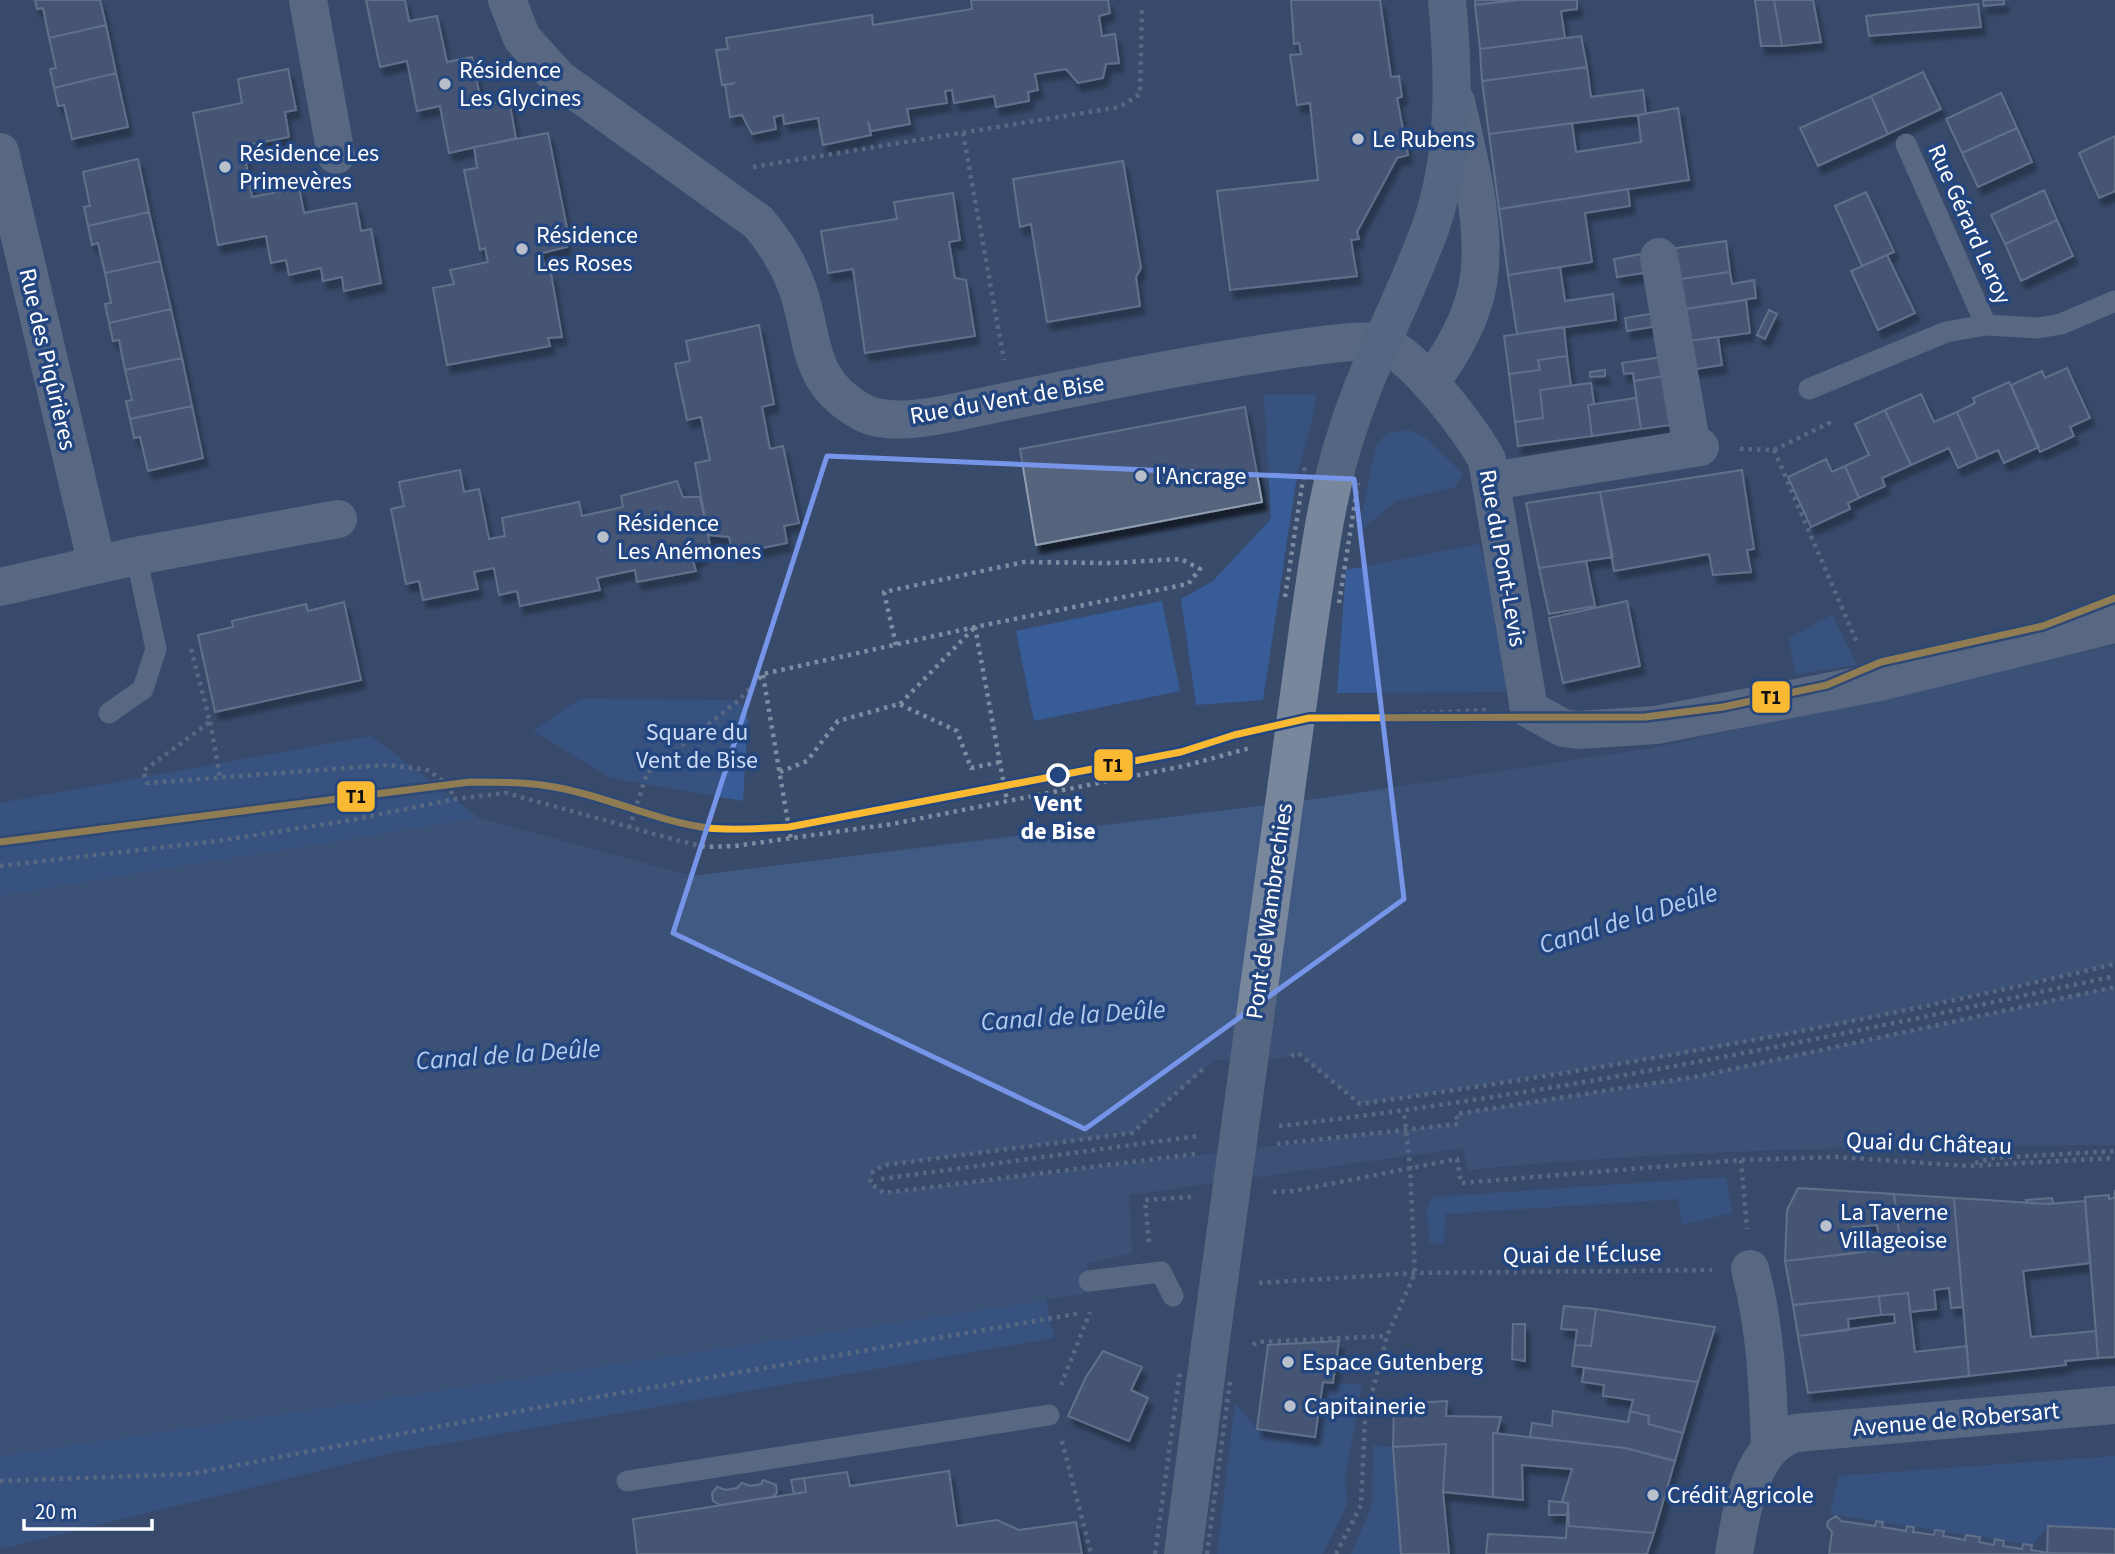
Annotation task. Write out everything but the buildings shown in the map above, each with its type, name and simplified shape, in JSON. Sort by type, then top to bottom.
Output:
[{"type":"street","points":[[309,0],[336,155]]},
{"type":"street","name":"Rue du Vent de Bise","points":[[507,0],[522,38],[559,79],[758,222],[776,243],[799,291],[813,358],[821,375],[837,395],[870,416],[923,418],[1221,359],[1320,345],[1380,343]]},
{"type":"street","points":[[1380,343],[1432,223],[1451,131],[1452,88],[1447,0]]},
{"type":"street","points":[[1430,383],[1450,355],[1476,291],[1478,222],[1470,163],[1452,88]]},
{"type":"street","name":"Rue des Piqûrières","points":[[0,152],[97,565]]},
{"type":"street","points":[[1492,481],[1696,448],[1658,257]]},
{"type":"street","name":"Rue du Pont-Levis","points":[[1380,343],[1430,383],[1478,442],[1492,481],[1529,709]]},
{"type":"street","name":"Pont de Wambrechies","points":[[1183,1554],[1319,554],[1334,477],[1347,430],[1380,343]]},
{"type":"street","points":[[0,587],[136,555],[338,519]]},
{"type":"street","points":[[1529,709],[1563,727],[1626,728],[1656,725],[1879,682],[2115,624]]},
{"type":"street","points":[[1734,1554],[1748,1492],[1757,1468],[1783,1440],[1760,1306],[1750,1269]]},
{"type":"street","name":"Avenue de Robersart","points":[[1783,1440],[2115,1405]]},
{"type":"lane","name":"Rue Gérard Leroy","points":[[1906,144],[1986,325]]},
{"type":"lane","name":"Rue Gérard Leroy","points":[[1809,389],[1946,332],[1986,325],[2018,329],[2050,326],[2115,301]]},
{"type":"lane","points":[[109,713],[143,690],[156,649],[136,555]]},
{"type":"lane","points":[[1089,1281],[1161,1272],[1173,1296]]},
{"type":"lane","points":[[627,1481],[1049,1415]]},
{"type":"path","points":[[696,177],[1120,107],[1140,94],[1142,9]]},
{"type":"path","points":[[963,133],[1013,401]]},
{"type":"path","points":[[1696,448],[1774,450],[1829,423],[1809,389]]},
{"type":"path","points":[[1774,450],[1858,644],[1860,657],[1879,682]]},
{"type":"path","points":[[629,828],[647,773],[739,700],[763,674],[1188,584],[1200,569],[1181,559],[1108,563],[1024,562],[884,592],[896,645]]},
{"type":"path","points":[[780,772],[807,761],[838,721],[899,704],[975,627]]},
{"type":"path","points":[[975,627],[1007,801]]},
{"type":"path","points":[[189,643],[210,722],[219,777]]},
{"type":"path","points":[[763,674],[791,840]]},
{"type":"path","points":[[899,704],[957,731],[971,768],[1000,762]]},
{"type":"path","points":[[1331,717],[1529,709]]},
{"type":"path","points":[[210,722],[143,771],[147,783],[387,765],[428,770],[447,784],[455,799]]},
{"type":"path","points":[[0,866],[217,841],[352,820],[455,799],[506,793],[706,847],[791,840],[1184,766],[1262,744]]},
{"type":"path","points":[[1282,1058],[1298,1054],[1360,1104],[1669,1056],[1905,1012],[2115,964]]},
{"type":"path","points":[[1266,1128],[1404,1112],[1690,1064],[2115,976]]},
{"type":"path","points":[[1276,1144],[1458,1124],[1456,1114],[1700,1076],[2115,987]]},
{"type":"path","points":[[1208,1152],[884,1193],[870,1183],[873,1171],[885,1165],[1132,1133],[1214,1059]]},
{"type":"path","points":[[1336,1554],[1361,1505],[1365,1419],[1387,1336],[1415,1273],[1410,1166],[1404,1112]]},
{"type":"path","points":[[881,1179],[1211,1134]]},
{"type":"path","points":[[1968,1166],[1993,1158],[2115,1151]]},
{"type":"path","name":"Quai du Château","points":[[1410,1166],[1457,1159],[1461,1183],[1741,1160],[1837,1157],[1968,1166],[2115,1158]]},
{"type":"path","points":[[1741,1160],[1750,1269]]},
{"type":"path","name":"Quai de l'Écluse","points":[[1415,1273],[1750,1269]]},
{"type":"path","points":[[0,1482],[191,1474],[543,1407],[1090,1311]]},
{"type":"path","points":[[1256,1342],[1387,1336]]},
{"type":"highlighted area","points":[[827,456],[1354,479],[1404,899],[1085,1129],[673,933]]},
{"type":"green space","points":[[1316,394],[1312,423],[1298,469],[1263,700],[1196,705],[1181,599],[1213,581],[1271,519],[1264,395]]},
{"type":"green space","points":[[1410,430],[1427,439],[1463,474],[1455,487],[1396,501],[1358,532],[1376,446],[1387,433]]},
{"type":"green space","points":[[1479,544],[1520,672],[1504,692],[1337,693],[1346,570]]},
{"type":"green space","points":[[1162,601],[1180,691],[1034,721],[1016,631]]},
{"type":"green space","points":[[1832,615],[1857,665],[1795,674],[1789,638]]},
{"type":"green space","name":"Square du Vent de Bise","points":[[580,699],[739,700],[748,720],[743,801],[611,778],[533,731]]},
{"type":"green space","points":[[371,736],[479,818],[0,896],[0,803]]},
{"type":"green space","points":[[1726,1177],[1732,1213],[1682,1225],[1678,1199],[1445,1214],[1444,1244],[1429,1243],[1427,1209],[1433,1197]]},
{"type":"green space","points":[[1046,1300],[1054,1338],[396,1452],[5,1548],[0,1547],[0,1456]]},
{"type":"green space","points":[[1323,1382],[1362,1385],[1345,1478],[1347,1505],[1323,1554],[1217,1554],[1235,1403],[1257,1429],[1315,1437]]},
{"type":"green space","points":[[1373,1446],[1393,1447],[1401,1554],[1351,1554],[1372,1506]]},
{"type":"green space","points":[[2115,1456],[2115,1529],[2048,1526],[2032,1545],[1830,1514],[1839,1476]]},
{"type":"water","name":"Canal de la Deûle","points":[[2115,645],[2115,964],[1846,1023],[1669,1056],[1360,1104],[1298,1054],[1282,1058],[1214,1060],[1132,1133],[885,1165],[873,1171],[870,1183],[884,1193],[1458,1124],[1456,1114],[1700,1076],[2115,987],[2115,1145],[1710,1153],[1468,1170],[1463,1148],[1129,1195],[1132,1253],[1087,1264],[1090,1293],[0,1456],[0,896],[479,818],[692,876],[1330,797],[1653,748]]},
{"type":"transit line","name":"T1","points":[[0,842],[470,782],[550,786],[708,828],[789,827],[1181,752],[1234,735],[1309,718],[1645,717],[1723,707],[1827,685],[1881,662],[2043,626],[2115,598]]},
{"type":"place","name":"Résidence Les Glycines","points":[[445,84]]},
{"type":"place","name":"Le Rubens","points":[[1358,139]]},
{"type":"place","name":"Résidence Les Primevères","points":[[225,167]]},
{"type":"place","name":"Résidence Les Roses","points":[[522,249]]},
{"type":"place","name":"l'Ancrage","points":[[1141,476]]},
{"type":"place","name":"Résidence Les Anémones","points":[[603,537]]},
{"type":"place","name":"Vent de Bise","points":[[1058,775]]},
{"type":"place","name":"La Taverne Villageoise","points":[[1826,1226]]},
{"type":"place","name":"Espace Gutenberg","points":[[1288,1362]]},
{"type":"place","name":"Capitainerie","points":[[1290,1406]]},
{"type":"place","name":"Crédit Agricole","points":[[1653,1495]]}]
